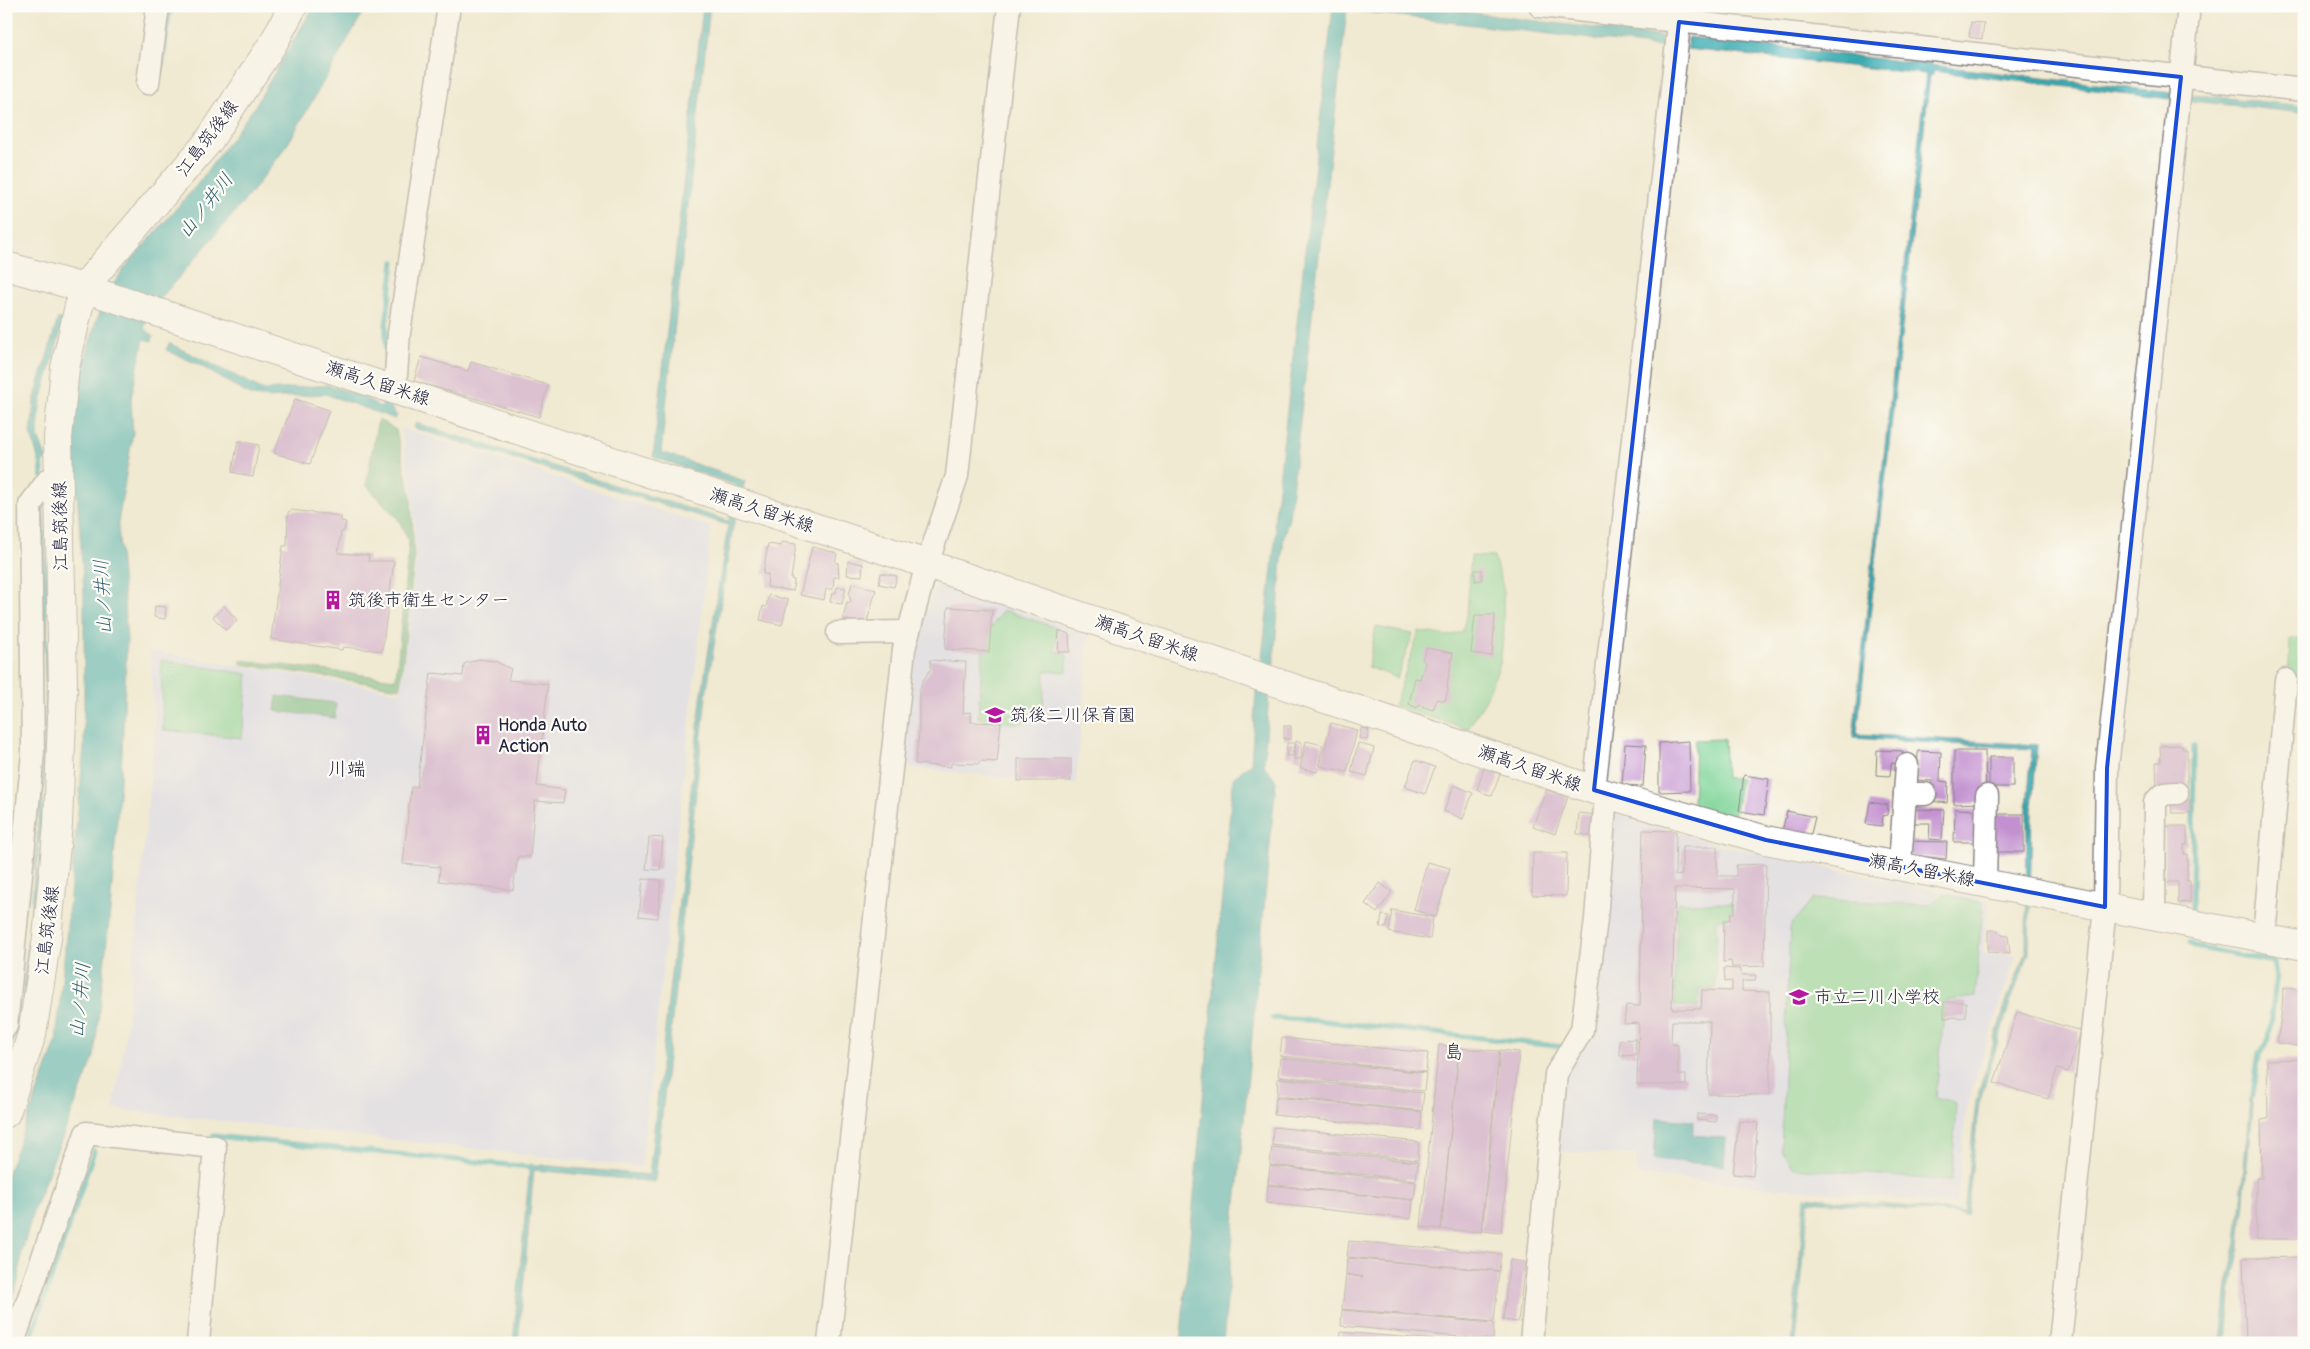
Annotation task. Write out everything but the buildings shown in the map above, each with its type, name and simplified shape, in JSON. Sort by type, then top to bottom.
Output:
[{"type":"main road","name":"江島筑後線","points":[[6,1113],[32,1034],[48,938],[58,825],[63,689],[58,438],[65,368],[95,292],[208,142],[274,42],[293,6]]},
{"type":"main road","name":"瀬高久留米線","points":[[6,266],[95,292],[395,389],[927,564],[1600,792],[1766,840],[2304,946]]},
{"type":"street","points":[[148,83],[158,6]]},
{"type":"street","points":[[395,389],[398,333],[448,6]]},
{"type":"street","points":[[829,1343],[904,648],[927,564],[957,476],[1009,6]]},
{"type":"street","points":[[1540,6],[1680,14],[2181,77],[2304,90]]},
{"type":"street","points":[[2060,1343],[2105,907],[2107,768],[2189,6]]},
{"type":"street","points":[[1532,1343],[1556,1074],[1582,1030],[1596,919],[1600,792],[1680,14]]},
{"type":"street","points":[[6,1026],[33,753],[30,505],[49,479],[58,479]]},
{"type":"street","points":[[838,633],[908,632]]},
{"type":"street","points":[[2264,937],[2292,689]]},
{"type":"street","points":[[1900,865],[1915,794],[1907,765]]},
{"type":"street","points":[[2154,916],[2155,803],[2159,797],[2167,793],[2178,793]]},
{"type":"street","points":[[1985,882],[1987,796]]},
{"type":"street","points":[[13,1343],[86,1133],[216,1147],[198,1343]]},
{"type":"highlighted area","points":[[1679,22],[2181,77],[2107,768],[2105,907],[1766,840],[1594,790]]},
{"type":"shaded area","points":[[401,428],[711,527],[641,1167],[113,1109],[126,1034],[155,729],[150,651],[401,692],[416,560],[413,497]]},
{"type":"shaded area","name":"筑後二川保育園","points":[[940,585],[1089,635],[1076,784],[904,767],[913,663],[934,588]]},
{"type":"shaded area","name":"市立二川小学校","points":[[1613,812],[1718,845],[1989,901],[1983,954],[2016,955],[1967,1105],[1957,1204],[1637,1175],[1636,1155],[1555,1152],[1561,1083],[1589,1039],[1607,927]]},
{"type":"green space","points":[[378,419],[396,430],[411,497],[414,560],[400,688],[241,664],[241,660],[396,679],[409,541],[398,519],[366,485]]},
{"type":"green space","points":[[1471,556],[1494,557],[1503,587],[1504,631],[1500,664],[1486,699],[1468,729],[1394,706],[1419,631],[1447,636],[1462,632],[1467,613]]},
{"type":"green space","points":[[1003,610],[1057,628],[1055,651],[1067,655],[1067,672],[1045,671],[1043,711],[1019,724],[978,718],[984,637]]},
{"type":"green space","points":[[1376,627],[1413,634],[1397,678],[1368,667]]},
{"type":"green space","points":[[2290,638],[2304,638],[2304,686],[2288,685]]},
{"type":"green space","points":[[161,660],[248,674],[242,738],[163,730]]},
{"type":"green space","points":[[277,696],[336,703],[335,718],[275,711]]},
{"type":"green space","points":[[1724,739],[1726,778],[1741,778],[1734,817],[1693,806],[1695,740]]},
{"type":"green space","points":[[1944,894],[1983,903],[1975,997],[1945,1001],[1936,1097],[1956,1103],[1952,1181],[1794,1168],[1781,1151],[1790,927],[1813,899],[1929,905]]},
{"type":"green space","points":[[1677,903],[1732,903],[1733,911],[1729,912],[1728,918],[1717,920],[1715,989],[1699,989],[1698,1007],[1674,1006]]},
{"type":"water","name":"山ノ井川","points":[[314,6],[367,6],[285,149],[243,203],[161,298],[144,328],[153,335],[152,341],[144,339],[131,398],[133,433],[118,524],[127,638],[122,756],[110,913],[94,1057],[34,1209],[22,1252],[18,1282],[6,1317],[6,1177],[56,1042],[84,747],[84,593],[74,449],[73,402],[95,324],[111,287],[129,262],[196,186],[253,109]]},
{"type":"water","points":[[703,6],[710,6],[661,452],[745,481],[733,527],[706,696],[655,1182],[534,1170],[518,1343],[513,1343],[530,1164],[649,1175],[701,699],[728,525],[414,428],[416,423],[729,521],[738,486],[653,457]]},
{"type":"water","points":[[1333,6],[1417,6],[1668,37],[1667,48],[1347,10],[1289,518],[1284,535],[1272,687],[1269,693],[1264,765],[1276,781],[1223,1343],[1180,1343],[1233,778],[1251,763],[1256,690],[1261,665],[1276,532],[1274,523]]},
{"type":"water","points":[[1688,37],[1925,64],[1926,61],[1930,62],[1930,65],[2172,93],[2171,99],[1933,71],[1933,75],[1930,75],[1857,734],[2037,745],[2032,807],[2029,954],[2010,1003],[1979,1104],[1967,1215],[1809,1201],[1796,1343],[1792,1343],[1805,1197],[1964,1212],[1976,1101],[2007,999],[2026,953],[2027,807],[2032,749],[1853,738],[1926,74],[1687,49]]},
{"type":"water","points":[[2190,94],[2304,106],[2304,113],[2191,101]]},
{"type":"water","points":[[58,318],[64,320],[40,405],[38,436],[47,460],[39,462],[31,435],[34,401]]},
{"type":"water","points":[[169,343],[264,390],[328,385],[362,396],[380,407],[382,406],[386,372],[390,406],[397,415],[395,419],[325,394],[270,398],[251,396],[199,365],[166,350]]},
{"type":"water","points":[[43,504],[47,569],[48,699],[45,780],[26,1000],[6,1063],[6,1051],[22,1003],[35,867],[46,701],[39,505]]},
{"type":"water","points":[[2253,1095],[2240,1249],[2231,1284],[2226,1343],[2221,1343],[2227,1284],[2237,1242],[2250,1099]]},
{"type":"water","points":[[1657,1118],[1693,1121],[1693,1135],[1726,1138],[1724,1166],[1654,1159]]},
{"type":"waterway","points":[[161,72],[170,6]]},
{"type":"waterway","points":[[386,364],[386,325],[394,262]]},
{"type":"waterway","points":[[41,455],[42,476]]},
{"type":"waterway","points":[[2192,915],[2194,747]]},
{"type":"waterway","points":[[2190,943],[2195,947],[2274,962],[2276,979],[2269,1039],[2259,1053],[2253,1095]]},
{"type":"waterway","points":[[1273,1018],[1323,1021],[1566,1047]]},
{"type":"waterway","points":[[213,1136],[530,1167]]},
{"type":"waterway","points":[[29,1343],[94,1151]]},
{"type":"place","name":"筑後市衛生センター","points":[[333,600]]},
{"type":"place","name":"筑後二川保育園","points":[[995,715]]},
{"type":"place","name":"Honda Auto Action","points":[[483,735]]},
{"type":"place","name":"市立二川小学校","points":[[1799,997]]},
{"type":"district","name":"川端","points":[[347,768]]},
{"type":"district","name":"島","points":[[1454,1051]]}]
